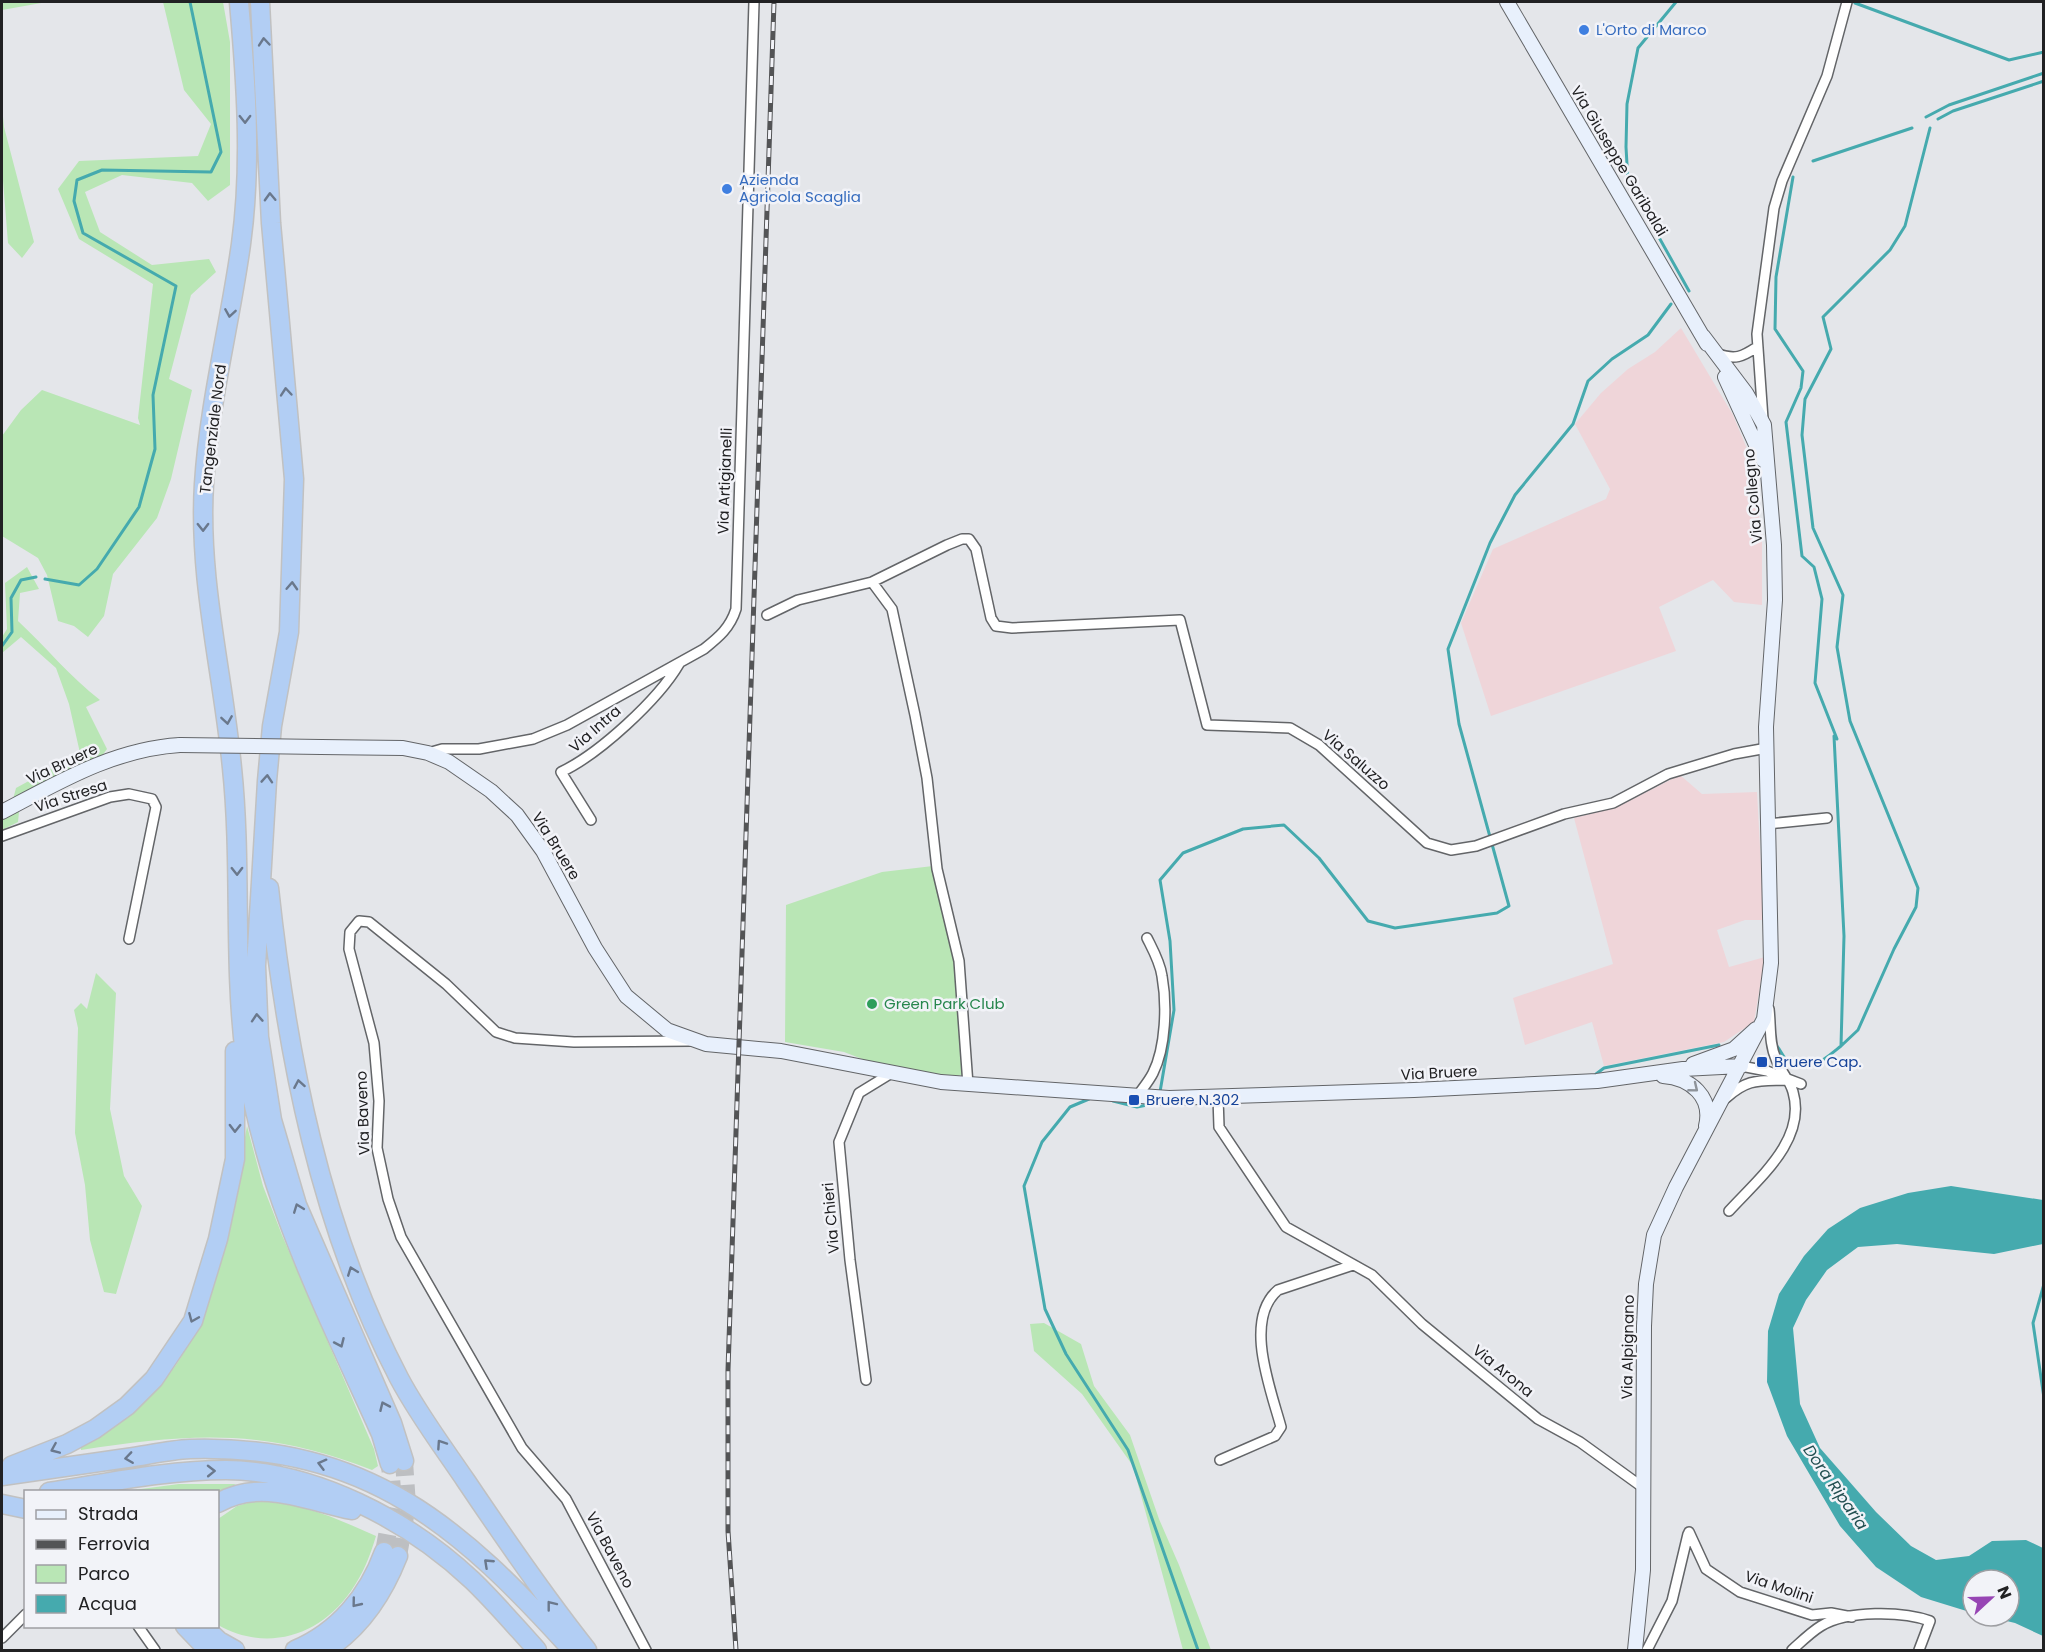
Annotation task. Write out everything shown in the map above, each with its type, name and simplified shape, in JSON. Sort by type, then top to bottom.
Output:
[{"type":"highway","name":"Tangenziale Nord","points":[[238,965],[237,812],[229,734],[204,575],[203,519],[207,453],[241,241],[245,190],[245,94],[239,2]]},
{"type":"highway","points":[[238,965],[245,1053],[260,1136],[272,1177],[294,1238],[381,1434],[397,1463],[392,1423],[297,1205],[272,1120],[261,1060],[256,1000],[264,838],[269,753],[289,632],[294,479],[272,235],[260,2]]},
{"type":"highway","points":[[264,838],[274,939],[312,1144],[331,1212],[369,1314],[417,1408],[539,1590],[587,1650]]},
{"type":"highway","points":[[2,1469],[67,1444],[95,1429],[127,1406],[154,1379],[193,1321],[218,1239],[235,1159],[234,1007],[238,965]]},
{"type":"highway","points":[[2,1476],[188,1449],[278,1454],[320,1463],[353,1474],[447,1527],[518,1591],[572,1650]]},
{"type":"highway","points":[[56,1490],[191,1471],[229,1470],[260,1473],[318,1488],[397,1523],[471,1580],[537,1650]]},
{"type":"highway","points":[[219,1502],[234,1494],[276,1491],[381,1516]]},
{"type":"highway","points":[[2,1498],[24,1495]]},
{"type":"highway","points":[[2,1504],[24,1509]]},
{"type":"highway","points":[[295,1650],[320,1637],[358,1602],[378,1569],[391,1554],[379,1596],[349,1633],[326,1650]]},
{"type":"highway","points":[[187,1628],[208,1650]]},
{"type":"highway","points":[[205,1628],[219,1641],[235,1650]]},
{"type":"street","name":"Via Artigianelli","points":[[428,753],[442,749],[479,749],[532,739],[567,725],[681,662],[724,633],[736,609],[754,2]]},
{"type":"street","name":"Via Giuseppe Garibaldi","points":[[1507,2],[1703,336]]},
{"type":"street","name":"Via Collegno","points":[[1741,1066],[1764,1020],[1771,963],[1767,748],[1775,600],[1774,545],[1757,347],[1759,307],[1774,208],[1782,182],[1827,76],[1847,2]]},
{"type":"street","points":[[1703,336],[1746,393],[1764,425]]},
{"type":"street","points":[[1703,336],[1738,400],[1767,470]]},
{"type":"street","points":[[1716,354],[1735,358],[1743,357],[1757,347]]},
{"type":"street","points":[[1738,400],[1764,425]]},
{"type":"street","name":"Via Saluzzo","points":[[872,582],[947,545],[962,539],[969,539],[976,549],[991,618],[996,626],[1012,628],[1180,620],[1207,725],[1290,728],[1319,746],[1427,843],[1451,850],[1490,841],[1564,814],[1613,803],[1668,774],[1734,754],[1767,748]]},
{"type":"street","points":[[766,615],[798,600],[872,582],[892,609],[927,778],[937,868],[959,961],[968,1085]]},
{"type":"street","name":"Via Intra","points":[[591,820],[561,772],[592,755],[668,683],[681,662]]},
{"type":"street","name":"Via Bruere","points":[[2,812],[96,764],[145,749],[180,745],[402,748],[428,753],[467,774],[491,791],[517,815],[543,851],[595,948],[626,996],[656,1023],[692,1041],[781,1051],[890,1074],[968,1085],[1138,1095],[1218,1097],[1597,1081],[1683,1069],[1741,1066]]},
{"type":"street","name":"Via Stresa","points":[[2,836],[111,797],[129,794],[152,799],[156,807],[129,939]]},
{"type":"street","points":[[1767,824],[1827,818]]},
{"type":"street","name":"Via Baveno","points":[[646,1650],[566,1498],[522,1448],[401,1237],[388,1199],[377,1148],[379,1101],[374,1043],[349,949],[350,932],[359,921],[369,922],[446,984],[496,1032],[515,1038],[574,1042],[692,1041]]},
{"type":"street","points":[[1138,1095],[1154,1072],[1161,1047],[1162,977],[1157,958],[1147,938]]},
{"type":"street","name":"Via Collegno","points":[[1729,1211],[1780,1154],[1794,1127],[1796,1109],[1793,1090],[1775,1057],[1768,1001]]},
{"type":"street","points":[[1683,1069],[1734,1049],[1744,1042],[1764,1020]]},
{"type":"street","points":[[1741,1066],[1767,1071],[1801,1084]]},
{"type":"street","name":"Via Alpignano","points":[[1635,1650],[1643,1570],[1644,1326],[1646,1284],[1654,1234],[1741,1066]]},
{"type":"street","name":"Via Chieri","points":[[866,1380],[850,1260],[839,1142],[859,1093],[890,1074]]},
{"type":"street","points":[[1643,1075],[1673,1077],[1699,1090],[1707,1109],[1703,1136]]},
{"type":"street","points":[[1720,1104],[1740,1086],[1753,1081],[1787,1080]]},
{"type":"street","name":"Via Arona","points":[[1218,1097],[1219,1127],[1286,1227],[1372,1275],[1422,1324],[1538,1419],[1580,1442],[1645,1489]]},
{"type":"street","points":[[1220,1460],[1275,1436],[1281,1427],[1262,1355],[1262,1320],[1269,1298],[1278,1290],[1353,1265]]},
{"type":"street","name":"Via Molini","points":[[1647,1650],[1672,1601],[1689,1532],[1706,1569],[1740,1592],[1812,1615],[1831,1613],[1852,1617]]},
{"type":"street","name":"Via Molini","points":[[1792,1650],[1822,1625],[1852,1617],[1903,1614],[1930,1621],[1919,1650]]},
{"type":"street","points":[[2,1638],[24,1616]]},
{"type":"street","points":[[139,1628],[155,1650]]},
{"type":"shaded area","points":[[1681,328],[1733,415],[1750,456],[1762,536],[1762,605],[1734,602],[1713,580],[1659,607],[1676,651],[1491,716],[1461,623],[1493,549],[1606,499],[1610,489],[1575,424],[1601,393],[1628,369],[1655,352]]},
{"type":"shaded area","points":[[1680,775],[1702,794],[1757,792],[1764,920],[1745,920],[1717,930],[1729,967],[1765,957],[1754,1022],[1724,1042],[1604,1066],[1592,1022],[1525,1045],[1513,998],[1613,964],[1574,818],[1617,807]]},
{"type":"green space","points":[[2,2],[47,2],[2,10]]},
{"type":"green space","points":[[163,2],[223,2],[230,42],[230,185],[208,201],[192,183],[122,175],[85,192],[100,232],[152,265],[209,259],[216,272],[191,295],[169,379],[192,390],[171,479],[157,518],[113,574],[104,616],[88,637],[74,626],[58,621],[47,575],[38,558],[2,536],[2,436],[21,410],[42,390],[140,425],[138,418],[153,284],[79,239],[58,189],[79,161],[198,156],[211,124],[184,90]]},
{"type":"green space","points":[[2,106],[4,127],[34,242],[22,258],[8,243],[2,168]]},
{"type":"green space","points":[[27,567],[39,589],[20,593],[18,621],[78,682],[100,700],[86,707],[107,749],[96,764],[20,802],[18,822],[2,830],[2,812],[11,807],[16,788],[80,753],[69,704],[56,668],[21,637],[2,653],[2,637],[7,629],[5,583]]},
{"type":"green space","name":"Green Park Club","points":[[933,866],[956,965],[965,1074],[927,1084],[844,1052],[785,1042],[786,905],[882,872]]},
{"type":"green space","points":[[96,973],[116,993],[110,1109],[124,1176],[142,1206],[116,1294],[104,1292],[90,1240],[85,1185],[75,1133],[78,1028],[74,1010],[81,1003],[87,1009]]},
{"type":"green space","points":[[247,1126],[263,1186],[282,1235],[374,1449],[378,1466],[372,1470],[334,1456],[297,1447],[228,1438],[158,1440],[81,1450],[141,1404],[163,1381],[181,1357],[196,1330],[217,1267]]},
{"type":"green space","points":[[1044,1323],[1081,1344],[1094,1386],[1130,1435],[1159,1519],[1211,1650],[1183,1650],[1133,1466],[1082,1394],[1034,1351],[1030,1324]]},
{"type":"green space","points":[[179,1484],[236,1484],[219,1492],[219,1490],[134,1490]]},
{"type":"green space","points":[[258,1500],[289,1504],[333,1518],[376,1536],[359,1578],[338,1607],[308,1629],[273,1638],[255,1638],[219,1625],[219,1518],[237,1506]]},
{"type":"water","name":"Dora Riparia","points":[[1951,1186],[2043,1200],[2043,1244],[1994,1254],[1897,1244],[1858,1247],[1827,1270],[1806,1300],[1793,1328],[1800,1404],[1820,1448],[1876,1512],[1911,1546],[1936,1560],[1969,1556],[1992,1541],[2026,1540],[2043,1548],[2043,1636],[2021,1626],[2021,1568],[1961,1568],[1961,1609],[1921,1597],[1876,1567],[1840,1526],[1787,1436],[1767,1382],[1768,1331],[1779,1294],[1804,1256],[1828,1229],[1860,1208],[1908,1193]]},
{"type":"waterway","points":[[45,579],[79,585],[97,569],[139,507],[155,449],[153,395],[176,286],[83,233],[74,201],[77,180],[102,170],[211,172],[221,152],[190,2]]},
{"type":"waterway","points":[[1676,2],[1638,48],[1627,104],[1626,147],[1628,182],[1689,291]]},
{"type":"waterway","points":[[1855,3],[2009,60],[2044,52]]},
{"type":"waterway","points":[[1926,117],[1949,105],[2044,73]]},
{"type":"waterway","points":[[1938,119],[1953,111],[2044,81]]},
{"type":"waterway","points":[[1813,161],[1912,128]]},
{"type":"waterway","points":[[1841,1046],[1858,1030],[1894,949],[1916,907],[1918,888],[1850,721],[1837,647],[1843,595],[1813,528],[1802,435],[1805,399],[1831,349],[1823,317],[1890,250],[1905,226],[1930,128]]},
{"type":"waterway","points":[[1776,1045],[1787,1060],[1802,1066],[1816,1064],[1841,1046],[1844,936],[1834,736],[1837,739],[1815,683],[1822,599],[1814,567],[1802,556],[1786,422],[1801,388],[1803,371],[1775,329],[1776,277],[1793,177]]},
{"type":"waterway","points":[[1160,1092],[1174,1010],[1170,941],[1160,880],[1183,853],[1243,829],[1284,825],[1319,858],[1368,921],[1395,928],[1497,913],[1509,906],[1459,724],[1448,649],[1490,543],[1515,495],[1573,424],[1588,381],[1612,359],[1648,335],[1671,304]]},
{"type":"waterway","points":[[2,646],[12,632],[11,598],[21,580],[36,577]]},
{"type":"waterway","points":[[1596,1074],[1604,1068],[1719,1045]]},
{"type":"waterway","points":[[1089,1099],[1070,1107],[1042,1142],[1024,1186],[1045,1309],[1066,1354],[1128,1450],[1198,1650]]},
{"type":"waterway","points":[[1113,1101],[1137,1107],[1152,1104]]},
{"type":"waterway","points":[[2044,1284],[2033,1323],[2044,1398]]},
{"type":"tunnel","points":[[398,1556],[407,1505],[404,1461]]},
{"type":"tunnel","points":[[384,1552],[393,1503],[390,1464]]},
{"type":"railway","points":[[736,1650],[728,1531],[728,1370],[774,2]]},
{"type":"place","name":"L'Orto di Marco","points":[[1584,30]]},
{"type":"place","name":"Azienda Agricola Scaglia","points":[[727,189]]},
{"type":"place","name":"Green Park Club","points":[[872,1004]]},
{"type":"place","name":"Bruere Cap.","points":[[1762,1062]]},
{"type":"place","name":"Bruere N.302","points":[[1134,1100]]}]
